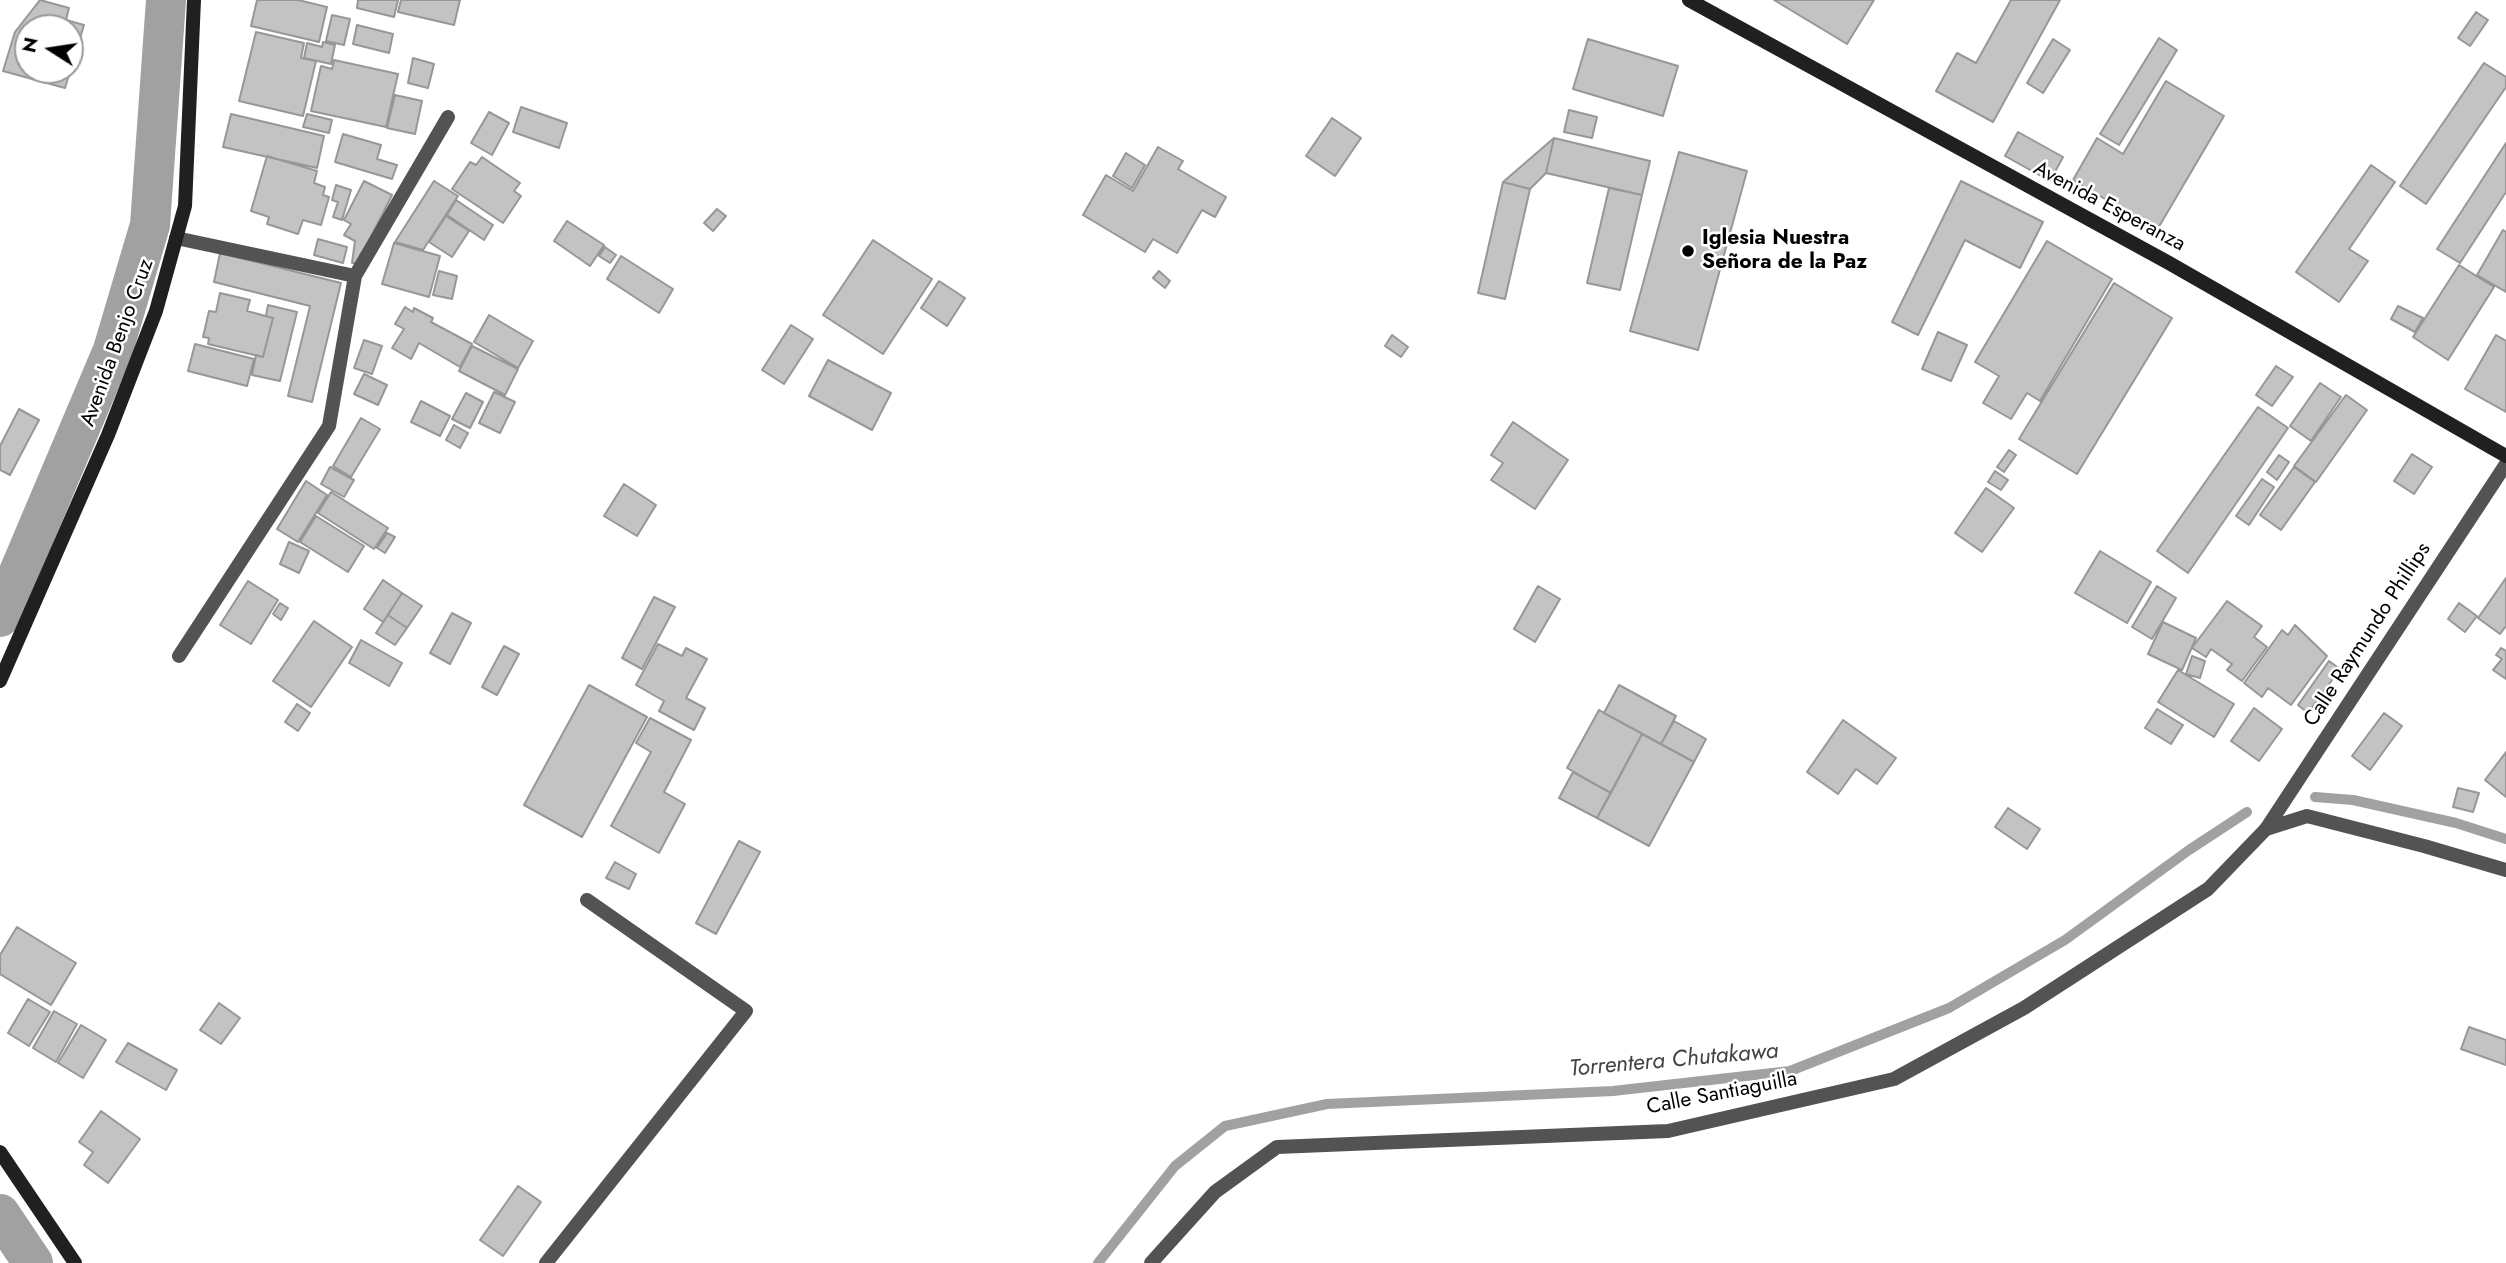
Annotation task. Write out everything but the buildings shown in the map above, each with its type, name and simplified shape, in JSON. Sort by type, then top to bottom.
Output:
[{"type":"main road","name":"Avenida Benjo Cruz","points":[[0,681],[108,435],[156,311],[185,206],[194,0]]},
{"type":"main road","name":"Avenida Esperanza","points":[[1689,0],[2169,263],[2506,456]]},
{"type":"main road","points":[[0,1153],[75,1263]]},
{"type":"street","points":[[179,656],[329,426],[355,276],[448,117]]},
{"type":"street","points":[[176,238],[355,276]]},
{"type":"street","name":"Calle Raymundo Phillips","points":[[2269,824],[2506,464]]},
{"type":"street","points":[[2269,824],[2307,816],[2506,870]]},
{"type":"street","name":"Calle Santiaguilla","points":[[1151,1263],[1215,1192],[1277,1147],[1668,1131],[1894,1079],[2024,1008],[2208,889],[2269,824]]},
{"type":"street","points":[[546,1263],[746,1011],[587,900]]},
{"type":"waterway","points":[[0,617],[113,350],[150,225],[166,0]]},
{"type":"waterway","name":"Torrentera Chutakawa","points":[[2315,797],[2353,800],[2456,823],[2506,839]]},
{"type":"waterway","name":"Torrentera Chutakawa","points":[[1098,1263],[1175,1166],[1225,1126],[1327,1104],[1613,1091],[1790,1071],[1949,1008],[2065,940],[2189,850],[2247,812]]},
{"type":"waterway","points":[[0,1214],[33,1263]]},
{"type":"place","name":"Iglesia Nuestra Señora de la Paz","points":[[1688,251]]}]
